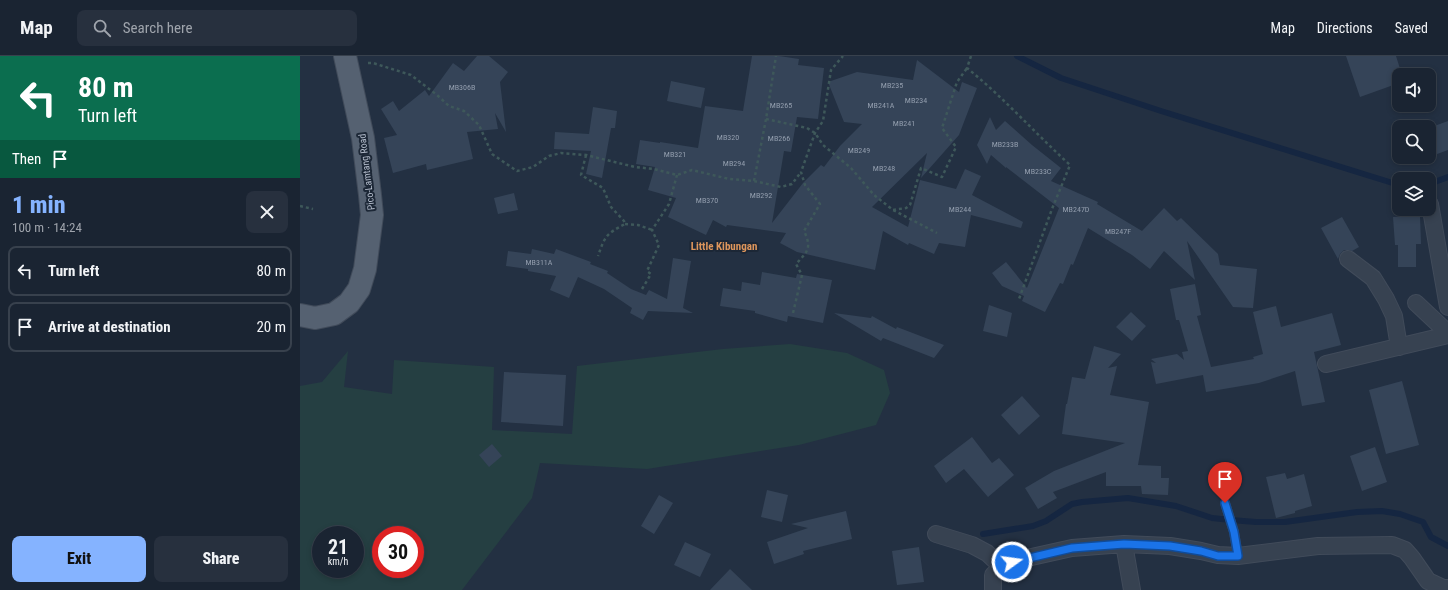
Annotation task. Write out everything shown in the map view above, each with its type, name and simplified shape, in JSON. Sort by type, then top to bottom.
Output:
[{"type":"main road","name":"Pico-Lamtang Road","points":[[300,315],[315,318],[334,314],[349,303],[359,289],[365,269],[372,215],[371,202],[363,138],[346,60]]},
{"type":"street","points":[[1432,216],[1448,307]]},
{"type":"street","points":[[1348,259],[1373,278],[1386,299],[1394,316],[1399,347]]},
{"type":"street","points":[[1416,303],[1448,335]]},
{"type":"street","points":[[1326,364],[1448,335]]},
{"type":"street","points":[[936,534],[972,545],[987,553],[1002,567]]},
{"type":"street","points":[[1124,544],[1132,590]]},
{"type":"street","points":[[993,590],[993,575],[1002,567],[1012,562],[1072,548],[1124,544],[1170,546],[1201,551],[1218,556],[1238,556],[1318,546],[1392,545],[1404,550],[1412,558],[1428,581],[1443,588],[1448,588]]},
{"type":"lane","points":[[1225,503],[1234,532],[1238,556]]},
{"type":"path","points":[[754,181],[776,56]]},
{"type":"path","points":[[346,60],[373,63],[411,74],[449,106],[464,111],[479,125],[492,154],[517,171],[533,166],[549,156],[561,153],[586,155],[677,175],[692,170],[729,179],[754,181],[781,187],[792,184],[801,172],[815,133],[823,121],[831,70],[843,56]]},
{"type":"path","points":[[893,210],[906,208],[910,205],[921,168],[942,177],[956,147],[942,128],[957,82],[967,68],[971,56]]},
{"type":"path","points":[[967,68],[988,84],[1045,142],[1070,165],[1019,299]]},
{"type":"path","points":[[766,119],[807,128],[815,133],[823,145],[851,168],[874,195],[893,210],[936,233]]},
{"type":"path","points":[[586,155],[581,175],[603,188],[611,207],[625,224]]},
{"type":"path","points":[[793,313],[802,275],[796,264],[807,252],[809,241],[804,231],[820,204],[805,185],[801,172]]},
{"type":"path","points":[[652,230],[668,204],[677,175]]},
{"type":"path","points":[[300,206],[312,209]]},
{"type":"path","points":[[598,256],[604,239],[614,230],[625,224],[638,225],[652,230],[658,245],[647,272],[652,274],[642,289]]},
{"type":"green space","points":[[790,344],[847,353],[884,370],[890,393],[876,425],[799,445],[647,469],[540,463],[532,498],[462,590],[300,590],[300,386],[322,382],[348,351],[344,387],[392,394],[394,360],[494,367],[492,430],[572,434],[577,366],[723,349]]},
{"type":"building","points":[[477,56],[489,56],[508,72],[500,82],[506,132],[495,113],[498,129],[467,132],[473,159],[427,170],[426,164],[393,173],[384,138],[397,135],[381,109],[393,101],[399,111],[425,90],[429,96],[453,63],[464,71]]},
{"type":"building","points":[[752,56],[779,56],[799,59],[798,65],[824,68],[818,119],[797,117],[791,152],[784,151],[772,223],[803,183],[821,165],[824,167],[840,146],[862,124],[844,122],[828,82],[857,72],[913,80],[917,60],[959,92],[962,82],[977,88],[959,135],[921,178],[927,153],[872,207],[908,227],[920,180],[956,189],[965,169],[981,176],[972,195],[1023,222],[1021,228],[971,215],[965,247],[939,243],[934,254],[909,243],[908,245],[883,231],[875,270],[797,252],[780,243],[786,233],[727,225],[726,227],[713,220],[706,235],[668,217],[676,198],[648,190],[655,167],[636,164],[640,140],[698,148],[705,106],[743,111]]},
{"type":"building","points":[[1346,56],[1396,56],[1400,68],[1392,68],[1392,86],[1360,97]]},
{"type":"building","points":[[671,81],[705,88],[701,108],[667,101]]},
{"type":"building","points":[[593,107],[617,111],[615,128],[611,128],[602,178],[586,174],[591,151],[554,149],[555,132],[589,134]]},
{"type":"building","points":[[990,117],[996,130],[1005,121],[1061,168],[1051,181],[1098,202],[1097,204],[1142,231],[1164,208],[1177,221],[1181,218],[1218,254],[1220,265],[1257,269],[1253,308],[1233,307],[1187,241],[1195,280],[1164,251],[1150,269],[1132,255],[1088,228],[1073,265],[1071,264],[1063,284],[1060,283],[1045,312],[1022,301],[1024,296],[1002,286],[992,273],[1006,262],[1027,288],[1059,208],[991,155],[987,164],[977,145]]},
{"type":"building","points":[[1448,121],[1448,150],[1436,154],[1436,125]]},
{"type":"building","points":[[514,193],[518,210],[498,214],[494,198]]},
{"type":"building","points":[[1420,216],[1421,244],[1416,244],[1416,267],[1398,267],[1398,245],[1395,245],[1393,217]]},
{"type":"building","points":[[1342,217],[1359,247],[1352,251],[1344,250],[1338,259],[1321,228]]},
{"type":"building","points":[[532,249],[554,254],[556,249],[591,262],[590,264],[608,271],[607,273],[631,289],[646,295],[649,290],[667,299],[673,258],[691,261],[683,308],[693,313],[648,311],[643,320],[630,313],[632,308],[604,289],[578,277],[569,298],[550,290],[556,276],[528,271],[528,269],[506,266],[508,251],[531,254]]},
{"type":"building","points":[[762,272],[796,278],[797,274],[832,280],[823,323],[788,316],[787,322],[755,313],[755,311],[720,306],[723,288],[741,291],[742,282],[760,285]]},
{"type":"building","points":[[1195,284],[1201,315],[1197,316],[1211,367],[1254,359],[1253,357],[1263,354],[1253,312],[1276,306],[1281,327],[1332,313],[1341,345],[1314,352],[1325,402],[1302,406],[1295,371],[1259,383],[1206,392],[1203,375],[1156,384],[1151,362],[1156,363],[1151,359],[1177,354],[1184,360],[1182,352],[1188,351],[1179,320],[1176,320],[1170,289]]},
{"type":"building","points":[[989,305],[1012,313],[1007,337],[983,331]]},
{"type":"building","points":[[1131,312],[1146,326],[1132,341],[1116,327]]},
{"type":"building","points":[[834,313],[871,318],[872,316],[896,329],[897,327],[944,345],[934,358],[883,338],[881,341]]},
{"type":"building","points":[[1094,346],[1121,354],[1108,368],[1117,366],[1110,395],[1149,402],[1138,465],[1161,466],[1161,478],[1169,478],[1168,495],[1142,494],[1141,486],[1106,486],[1106,472],[1053,492],[1057,498],[1038,509],[1025,488],[1054,471],[1125,443],[1062,434],[1066,404],[1072,377],[1085,379]]},
{"type":"building","points":[[504,372],[566,375],[563,426],[501,422]]},
{"type":"building","points":[[1402,381],[1419,445],[1386,454],[1369,390]]},
{"type":"building","points":[[1022,396],[1040,416],[1019,435],[1001,415]]},
{"type":"building","points":[[972,437],[992,463],[999,458],[1014,475],[988,497],[964,469],[946,483],[934,466]]},
{"type":"building","points":[[492,444],[502,456],[489,467],[479,455]]},
{"type":"building","points":[[1375,447],[1387,482],[1362,491],[1350,456]]},
{"type":"building","points":[[1285,473],[1287,479],[1304,474],[1312,506],[1295,511],[1295,513],[1276,518],[1266,477]]},
{"type":"building","points":[[767,490],[788,495],[782,522],[761,517]]},
{"type":"building","points":[[659,495],[673,503],[654,534],[641,526]]},
{"type":"building","points":[[846,511],[852,539],[803,551],[804,554],[774,564],[767,542],[808,528],[791,524]]},
{"type":"building","points":[[685,542],[711,554],[700,577],[674,565]]},
{"type":"building","points":[[919,547],[924,582],[897,585],[892,551]]},
{"type":"building","points":[[730,569],[752,590],[710,590]]},
{"type":"waterway","points":[[1017,56],[1061,78],[1161,111],[1392,183]]},
{"type":"waterway","points":[[1436,181],[1448,177]]},
{"type":"waterway","points":[[983,534],[1033,526],[1046,521],[1072,504],[1128,498],[1176,506],[1212,518],[1256,522],[1285,522],[1357,512],[1382,511],[1400,514],[1423,522],[1431,537],[1448,546]]},
{"type":"district","name":"Little Kibungan","points":[[724,246]]},
{"type":"route","points":[[1012,562],[1072,548],[1124,544],[1170,546],[1201,551],[1218,556],[1238,556],[1234,532],[1225,503]]}]
